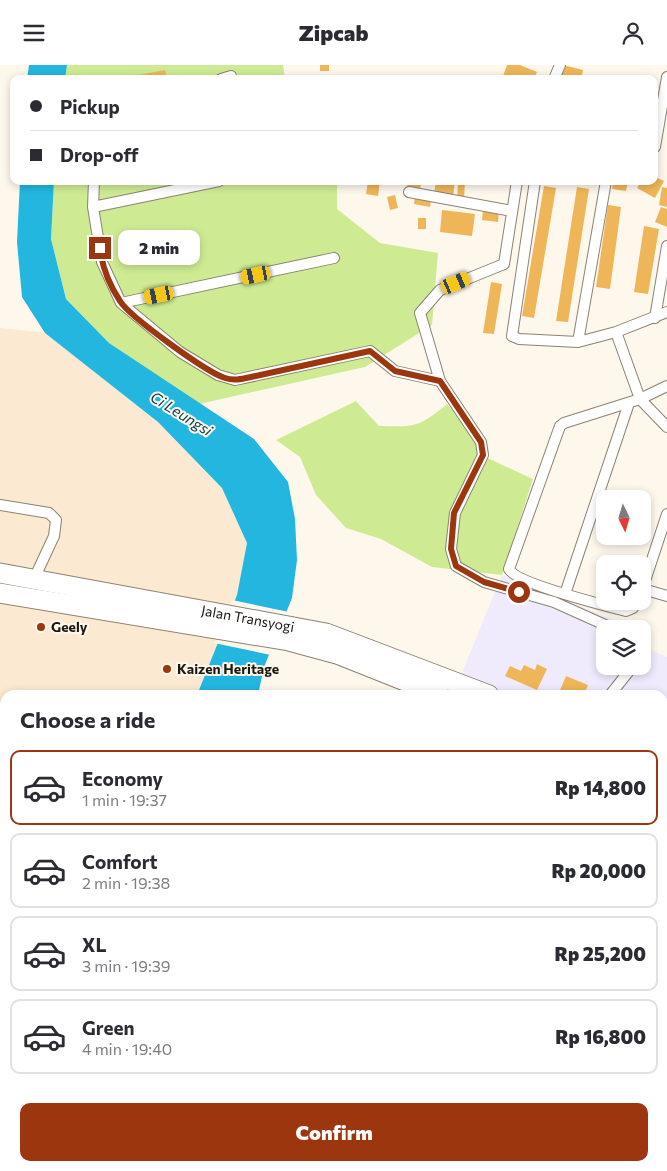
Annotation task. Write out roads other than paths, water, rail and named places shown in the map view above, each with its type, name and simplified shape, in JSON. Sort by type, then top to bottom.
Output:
[{"type":"highway","name":"Jalan Transyogi","points":[[0,573],[217,620],[292,634],[346,639],[476,690]]},
{"type":"highway","name":"Jalan Transyogi","points":[[0,593],[217,620]]},
{"type":"highway","name":"Jalan Transyogi","points":[[292,634],[427,690]]},
{"type":"street","points":[[658,125],[667,77]]},
{"type":"street","points":[[94,185],[93,207],[102,261],[121,303],[180,352],[225,379],[235,380],[251,377],[370,351],[395,371],[440,381]]},
{"type":"street","points":[[93,207],[200,185]]},
{"type":"street","points":[[516,185],[504,264],[440,290],[420,313],[440,381],[481,442],[483,455],[454,513],[451,549],[456,566],[484,582],[554,602],[596,621]]},
{"type":"street","points":[[534,185],[512,335],[519,339],[578,342],[616,332],[667,312]]},
{"type":"street","points":[[578,342],[605,185]]},
{"type":"street","points":[[409,192],[512,211]]},
{"type":"street","points":[[655,318],[667,246]]},
{"type":"street","points":[[121,303],[334,259]]},
{"type":"street","points":[[616,332],[640,399],[667,427]]},
{"type":"street","points":[[596,603],[565,594],[513,575],[510,569],[557,431],[564,423],[629,403],[667,386]]},
{"type":"street","points":[[565,594],[629,403]]},
{"type":"street","points":[[0,505],[49,513],[56,520],[54,536],[34,579]]},
{"type":"street","points":[[651,564],[667,514]]},
{"type":"street","points":[[651,591],[667,596]]},
{"type":"street","points":[[614,690],[626,675]]},
{"type":"water","points":[[29,65],[67,65],[66,75],[28,75]]},
{"type":"water","name":"Ci Leungsi","points":[[20,185],[54,185],[51,239],[66,299],[109,343],[254,439],[288,482],[295,519],[297,560],[292,598],[264,667],[259,690],[199,690],[237,595],[247,543],[222,488],[158,422],[45,333],[22,297],[17,242]]},
{"type":"place","name":"Geely","points":[[41,627]]},
{"type":"place","name":"Kaizen Heritage","points":[[167,669]]}]
